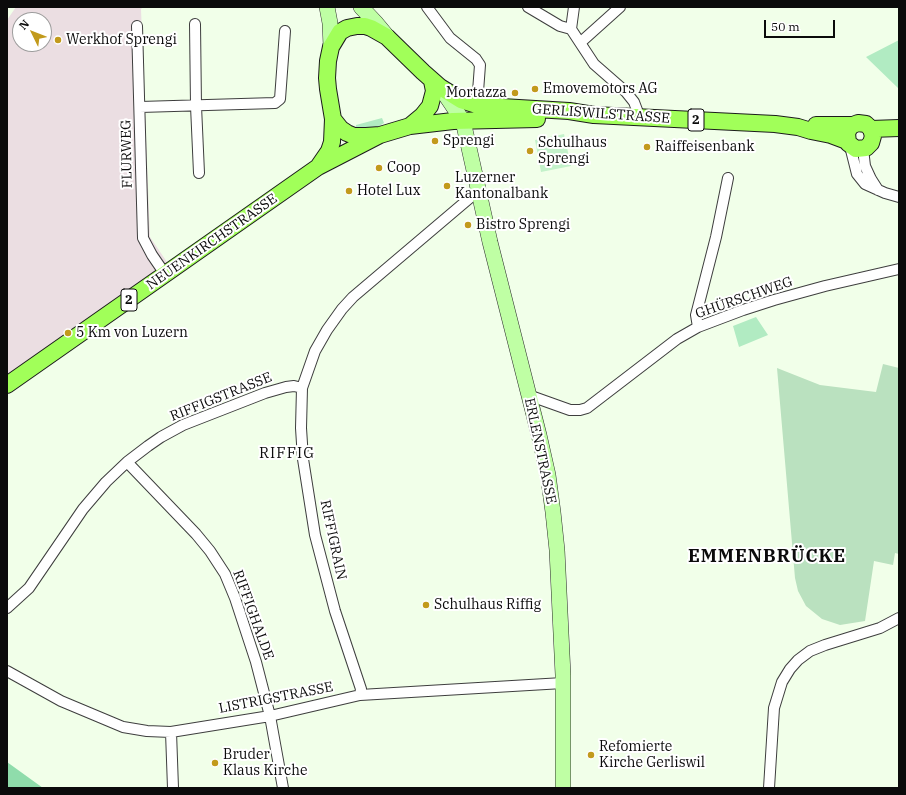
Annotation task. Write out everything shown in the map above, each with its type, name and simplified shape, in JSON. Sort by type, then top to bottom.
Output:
[{"type":"main road","name":"2","points":[[318,166],[332,142],[333,119],[328,89],[328,61],[331,47],[340,32],[348,28],[365,26],[387,37],[436,84],[461,100],[477,105]]},
{"type":"main road","points":[[410,126],[422,116],[430,106],[436,84]]},
{"type":"main road","name":"GERLISWILSTRASSE","points":[[477,105],[569,111],[594,115],[640,118],[775,124],[798,127],[861,141],[899,137]]},
{"type":"main road","name":"2","points":[[318,166],[380,135],[410,126],[463,120],[566,118],[594,115]]},
{"type":"main road","points":[[333,119],[341,129],[354,136],[380,135]]},
{"type":"main road","name":"GERLISWILSTRASSE","points":[[798,127],[812,125],[853,125],[846,133],[861,141],[899,128]]},
{"type":"main road","name":"NEUENKIRCHSTRASSE","points":[[7,386],[318,166]]},
{"type":"street","points":[[327,7],[330,23],[331,47]]},
{"type":"street","points":[[361,7],[387,37]]},
{"type":"street","points":[[427,7],[450,38],[476,59],[480,65],[477,105]]},
{"type":"street","points":[[528,7],[560,26],[571,29],[581,42],[586,53],[594,64],[630,97],[636,106],[640,118]]},
{"type":"street","points":[[571,29],[574,7]]},
{"type":"street","points":[[581,42],[620,7]]},
{"type":"street","points":[[195,24],[196,106],[199,173]]},
{"type":"street","name":"FLURWEG","points":[[137,26],[143,238],[152,255],[166,274]]},
{"type":"street","points":[[140,107],[275,103],[280,99],[285,31]]},
{"type":"street","points":[[436,84],[463,120]]},
{"type":"street","name":"ERLENSTRASSE","points":[[463,120],[501,288],[539,435],[553,512],[557,550],[563,683],[563,788]]},
{"type":"street","points":[[861,141],[858,174],[865,184],[899,197]]},
{"type":"street","points":[[698,327],[696,315],[716,237],[728,178]]},
{"type":"street","points":[[302,388],[315,351],[327,330],[342,309],[353,297],[478,191]]},
{"type":"street","name":"GHÜRSCHWEG","points":[[528,395],[570,410],[587,408],[676,339],[698,327],[774,300],[825,286],[899,269]]},
{"type":"street","name":"RIFFIGSTRASSE","points":[[7,608],[29,588],[83,509],[106,482],[127,462],[161,438],[183,425],[265,393],[286,387],[294,386],[302,388]]},
{"type":"street","name":"RIFFIGRAIN","points":[[302,388],[300,410],[301,436],[315,535],[335,611],[361,689],[360,695]]},
{"type":"street","name":"RIFFIGHALDE","points":[[127,462],[196,534],[210,551],[225,574],[235,598],[256,662],[270,716],[283,788]]},
{"type":"street","points":[[769,788],[774,708],[782,682],[790,669],[798,660],[810,651],[880,628],[899,618]]},
{"type":"street","name":"LISTRIGSTRASSE","points":[[7,671],[61,701],[123,727],[147,731],[170,732],[270,716],[360,695],[563,683]]},
{"type":"street","points":[[170,732],[173,788]]},
{"type":"shaded area","points":[[16,7],[143,7],[141,9],[150,237],[169,265],[7,377],[7,20],[12,13],[12,52],[52,52],[52,12],[13,12]]},
{"type":"green space","points":[[899,40],[899,89],[866,57]]},
{"type":"green space","points":[[382,118],[384,123],[376,128],[363,130],[356,127],[356,125]]},
{"type":"green space","points":[[564,134],[571,166],[541,172],[535,140]]},
{"type":"green space","points":[[756,317],[768,335],[739,347],[733,326]]},
{"type":"green space","points":[[883,364],[899,368],[899,554],[895,553],[893,565],[874,561],[865,621],[840,625],[822,619],[806,606],[798,591],[795,578],[777,368],[820,385],[876,392]]},
{"type":"green space","points":[[7,762],[43,788],[7,788]]},
{"type":"place","name":"Werkhof Sprengi","points":[[58,40]]},
{"type":"place","name":"Emovemotors AG","points":[[535,89]]},
{"type":"place","name":"Mortazza","points":[[515,93]]},
{"type":"place","name":"Sprengi","points":[[435,141]]},
{"type":"place","name":"Raiffeisenbank","points":[[647,147]]},
{"type":"place","name":"Schulhaus Sprengi","points":[[530,151]]},
{"type":"place","name":"Coop","points":[[379,168]]},
{"type":"place","name":"Luzerner Kantonalbank","points":[[447,186]]},
{"type":"place","name":"Hotel Lux","points":[[349,191]]},
{"type":"place","name":"Bistro Sprengi","points":[[468,225]]},
{"type":"place","name":"5 Km von Luzern","points":[[68,333]]},
{"type":"place","name":"Schulhaus Riffig","points":[[426,605]]},
{"type":"place","name":"Refomierte Kirche Gerliswil","points":[[591,755]]},
{"type":"place","name":"Bruder Klaus Kirche","points":[[215,763]]},
{"type":"district","name":"RIFFIG","points":[[287,454]]},
{"type":"district","name":"EMMENBRÜCKE","points":[[767,557]]}]
